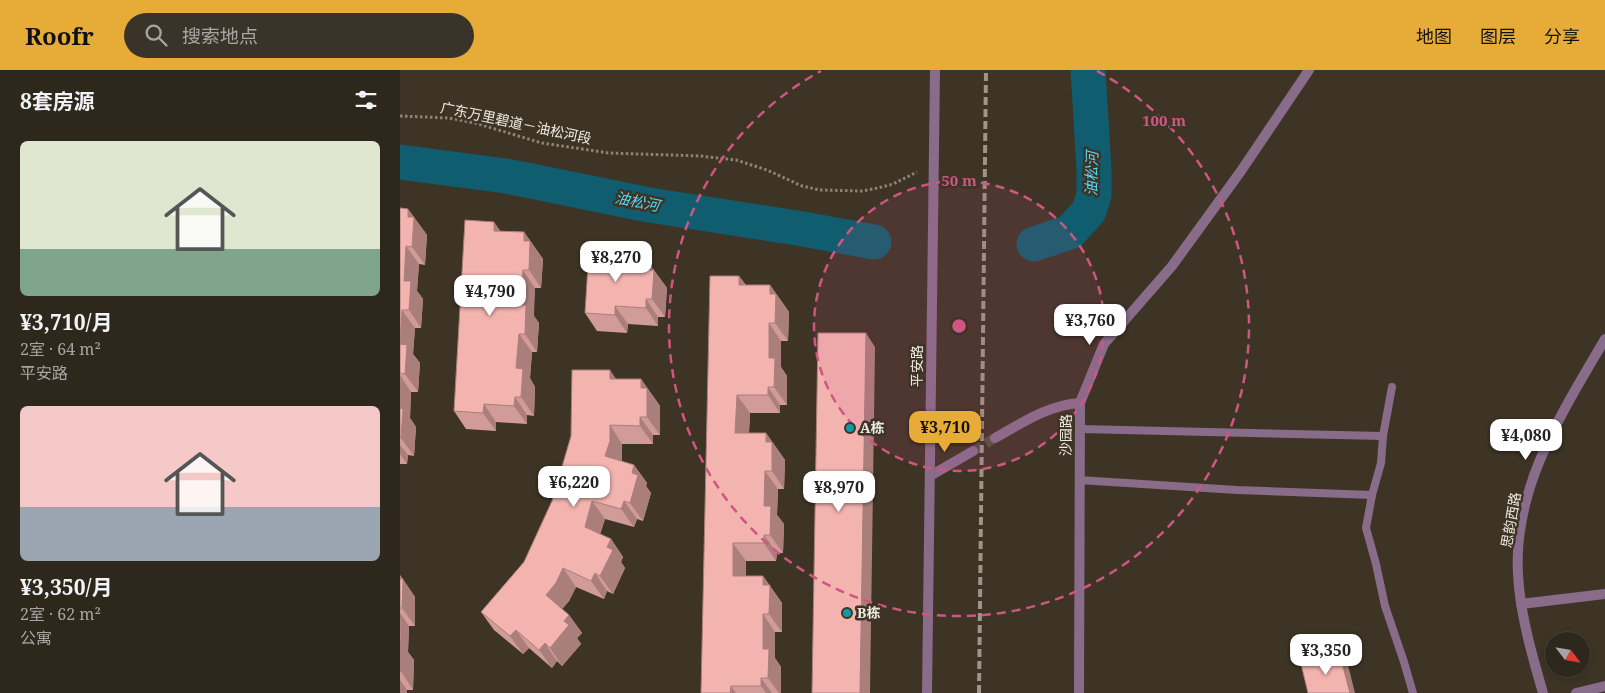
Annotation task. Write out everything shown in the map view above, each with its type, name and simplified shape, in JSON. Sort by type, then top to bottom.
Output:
[{"type":"street","name":"平安路","points":[[927,693],[935,70]]},
{"type":"street","name":"沙园路","points":[[1079,693],[1080,402],[1104,344],[1172,266],[1241,171],[1309,70]]},
{"type":"street","name":"思韵西路","points":[[1543,693],[1521,604],[1518,549],[1521,522],[1528,495],[1548,440],[1605,339]]},
{"type":"street","points":[[995,438],[1041,413],[1064,404],[1080,402]]},
{"type":"street","points":[[930,476],[973,451]]},
{"type":"street","points":[[1521,604],[1605,594]]},
{"type":"street","points":[[1576,693],[1605,686]]},
{"type":"lane","points":[[1392,387],[1383,436],[1381,463],[1372,495],[1366,528],[1385,606],[1413,693]]},
{"type":"lane","points":[[1080,429],[1383,436]]},
{"type":"lane","points":[[1079,480],[1237,490],[1372,495]]},
{"type":"path","name":"广东万里碧道－油松河段","points":[[400,116],[449,118],[542,143],[609,153],[700,156],[736,160],[766,170],[802,186],[820,190],[862,191],[893,184],[917,172]]},
{"type":"building","points":[[400,208],[408,209],[408,217],[414,217],[412,247],[406,246],[404,281],[411,281],[409,310],[402,310],[400,344]]},
{"type":"building","points":[[465,220],[494,222],[494,231],[524,232],[524,241],[530,241],[529,270],[523,270],[522,284],[521,305],[526,305],[525,334],[519,334],[516,368],[523,369],[521,397],[515,397],[514,406],[484,404],[483,413],[454,411]]},
{"type":"building","points":[[589,249],[618,251],[618,260],[648,262],[648,270],[654,270],[652,299],[646,299],[646,308],[615,306],[615,315],[585,313]]},
{"type":"building","points":[[710,276],[739,276],[739,285],[770,285],[770,294],[776,294],[775,323],[769,323],[769,358],[775,358],[774,387],[768,387],[768,395],[737,395],[735,433],[766,433],[766,442],[772,442],[772,471],[765,471],[764,506],[771,506],[770,535],[764,535],[764,543],[733,543],[733,576],[763,576],[763,585],[770,585],[769,614],[763,614],[763,649],[769,649],[768,678],[761,678],[761,686],[731,686],[730,693],[701,693]]},
{"type":"building","points":[[818,333],[866,333],[860,693],[812,693]]},
{"type":"building","points":[[400,344],[407,345],[405,374],[400,373]]},
{"type":"building","points":[[572,370],[610,370],[610,379],[641,379],[641,388],[647,388],[647,417],[640,417],[640,426],[610,425],[610,441],[605,456],[634,465],[632,473],[638,475],[630,503],[624,501],[621,509],[592,501],[585,527],[611,539],[607,547],[613,550],[600,576],[595,573],[591,581],[563,568],[556,583],[546,595],[569,615],[564,621],[569,625],[550,648],[545,643],[539,650],[516,630],[510,636],[481,612],[524,562],[552,501],[571,436]]},
{"type":"building","points":[[400,408],[403,409],[401,438],[400,438]]},
{"type":"building","points":[[400,579],[403,579],[402,608],[400,608]]},
{"type":"building","points":[[401,642],[401,671],[400,671]]},
{"type":"building","points":[[1340,655],[1350,693],[1308,693],[1301,664]]},
{"type":"waterway","name":"油松河","points":[[1034,244],[1070,232],[1089,211],[1094,195],[1088,70]]},
{"type":"waterway","name":"油松河","points":[[400,162],[506,176],[649,205],[874,242]]},
{"type":"tunnel","points":[[973,451],[995,438]]},
{"type":"railway","points":[[979,693],[986,70]]},
{"type":"place","name":"A栋","points":[[850,428]]},
{"type":"place","name":"B栋","points":[[847,613]]}]
